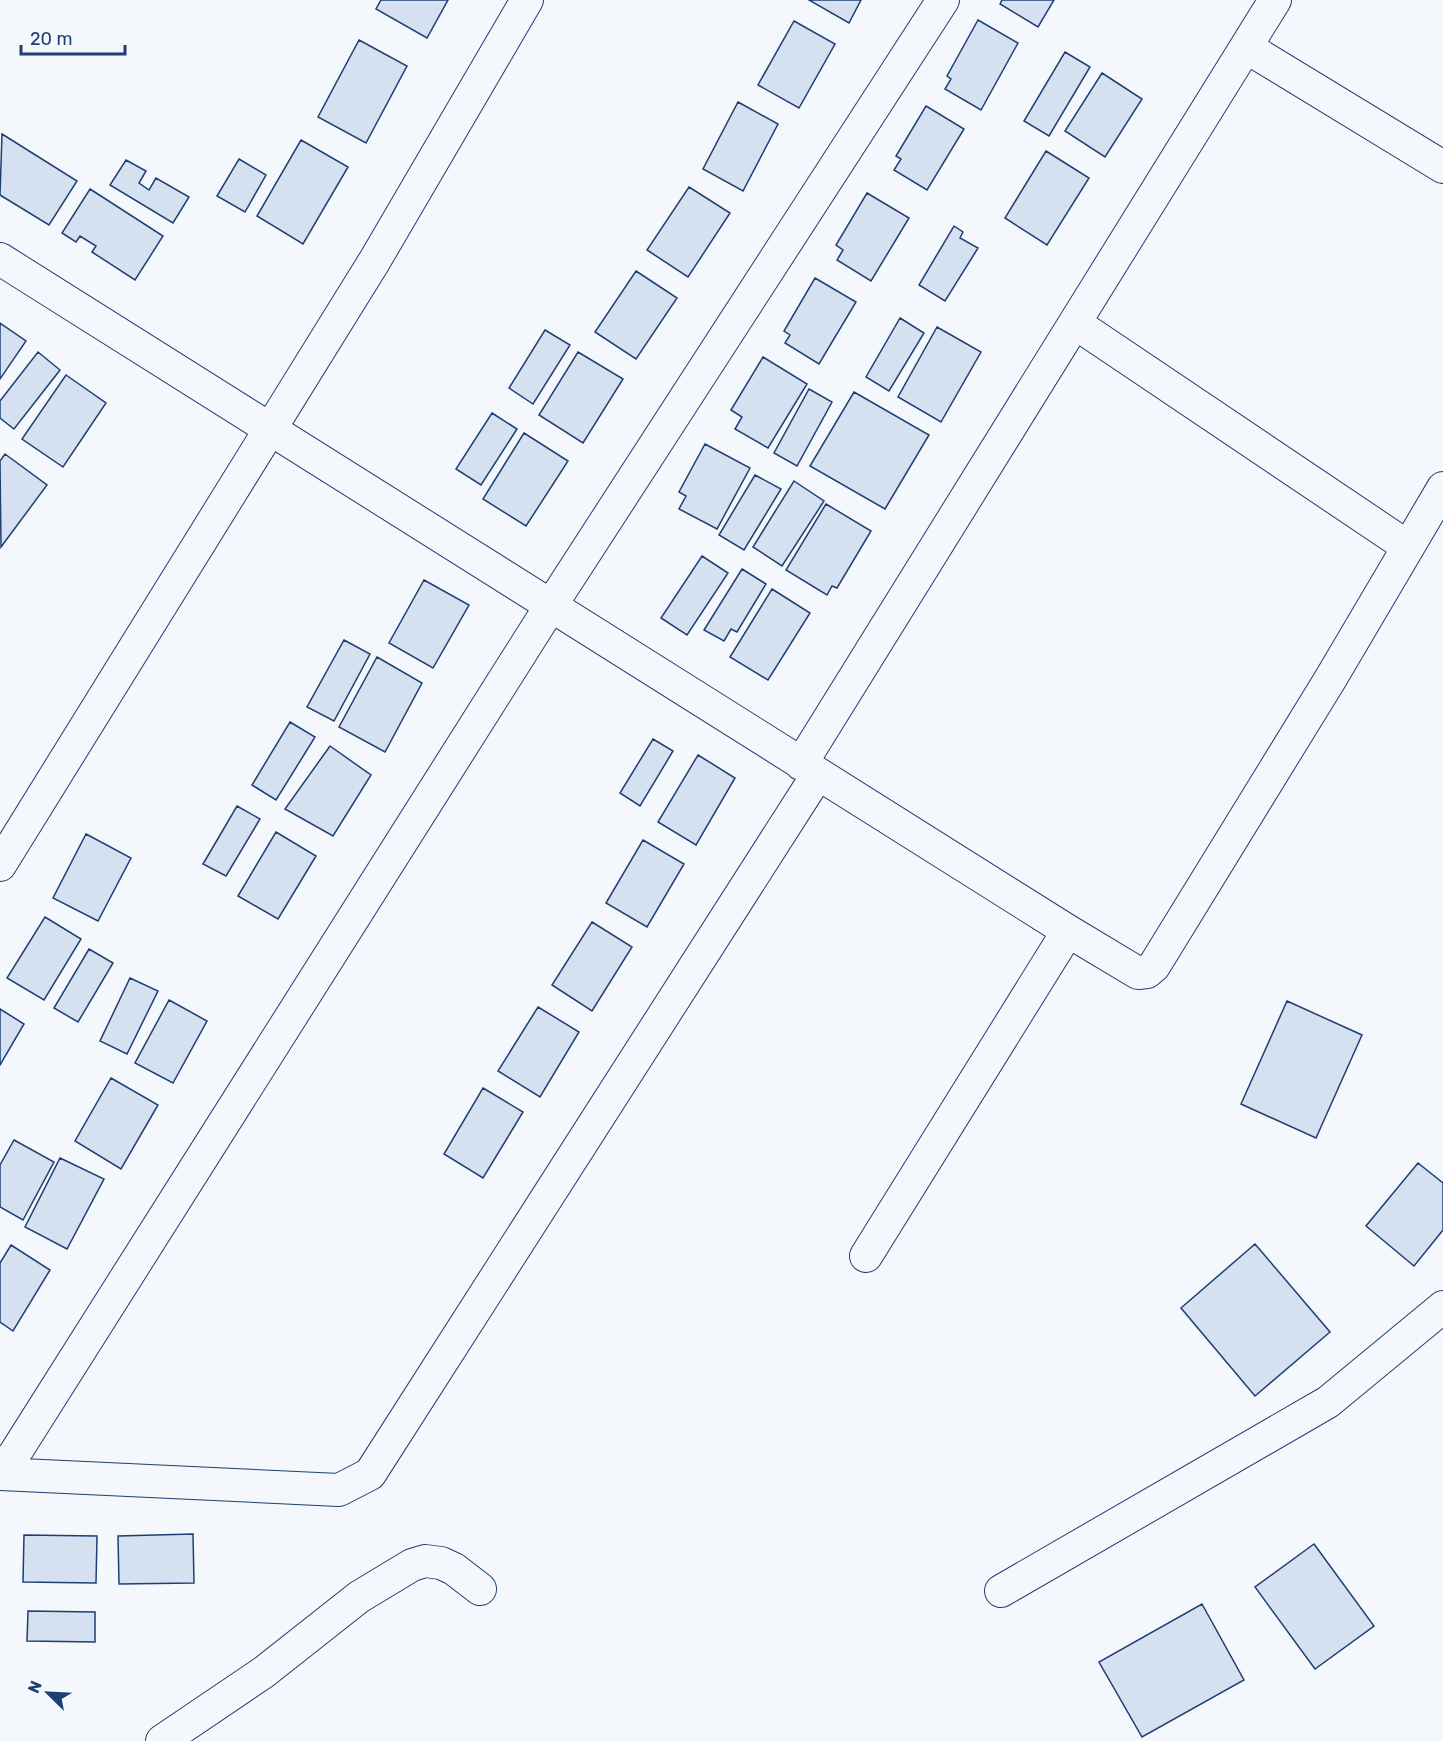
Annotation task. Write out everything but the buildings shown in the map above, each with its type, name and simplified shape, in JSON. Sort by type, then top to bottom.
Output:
[{"type":"street","points":[[0,865],[375,260],[527,0]]},
{"type":"street","points":[[0,1472],[14,1455],[550,606],[943,0]]},
{"type":"street","points":[[0,1472],[339,1490],[370,1474],[810,769],[1075,323],[1275,0]]},
{"type":"street","points":[[1246,47],[1443,167]]},
{"type":"street","points":[[0,259],[270,431],[1131,970],[1147,972],[1154,966],[1331,678],[1443,488]]},
{"type":"street","points":[[1075,323],[1408,548]]},
{"type":"street","points":[[866,1256],[1068,931]]},
{"type":"street","points":[[1001,1591],[1328,1402],[1443,1307]]},
{"type":"street","points":[[162,1741],[264,1672],[359,1597],[412,1565],[425,1561],[441,1563],[454,1569],[480,1589]]}]
